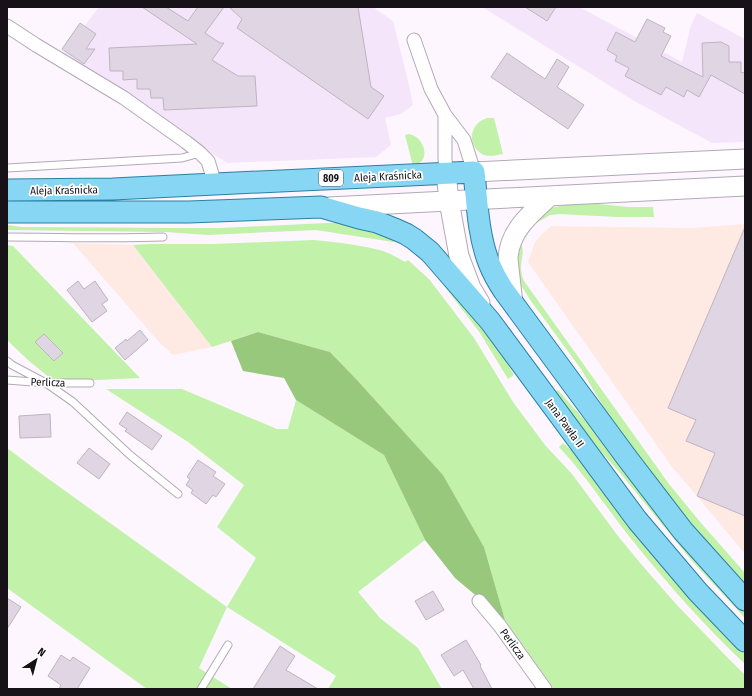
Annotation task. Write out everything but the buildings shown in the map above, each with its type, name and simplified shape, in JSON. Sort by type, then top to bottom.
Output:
[{"type":"main road","name":"Aleja Kraśnicka","points":[[7,190],[113,189],[745,159]]},
{"type":"main road","points":[[474,172],[481,234],[487,258],[495,276],[513,304],[683,531],[745,600]]},
{"type":"main road","name":"Jana Pawła II","points":[[446,173],[454,235],[461,262],[471,288],[490,321],[637,520],[698,592],[745,641]]},
{"type":"main road","name":"Aleja Kraśnicka","points":[[7,212],[189,212],[477,200],[745,186]]},
{"type":"main road","points":[[513,304],[508,259],[510,244],[527,218],[550,196]]},
{"type":"main road","points":[[321,207],[377,222],[414,239],[430,252],[490,321]]},
{"type":"street","points":[[7,26],[124,98],[200,153],[208,161],[215,184]]},
{"type":"street","points":[[414,40],[431,89],[445,115],[464,140],[474,172]]},
{"type":"street","points":[[445,115],[446,173]]},
{"type":"street","name":"Perlicza","points":[[479,601],[500,626],[545,689]]},
{"type":"lane","points":[[7,168],[182,158],[200,153]]},
{"type":"lane","points":[[7,237],[163,237]]},
{"type":"lane","points":[[7,360],[12,365],[46,383],[73,402],[130,455],[178,494]]},
{"type":"lane","name":"Perlicza","points":[[7,380],[46,383],[90,382]]},
{"type":"lane","points":[[200,689],[228,645]]},
{"type":"shaded area","points":[[99,7],[373,7],[393,21],[413,105],[401,114],[385,118],[391,145],[376,157],[227,163],[62,55]]},
{"type":"shaded area","points":[[482,7],[581,7],[682,62],[691,25],[697,13],[745,39],[745,142],[712,143],[636,102]]},
{"type":"shaded area","points":[[745,224],[745,554],[672,467],[528,262],[535,242],[551,226],[692,228]]},
{"type":"shaded area","points":[[73,243],[133,245],[212,347],[173,355],[159,342]]},
{"type":"green space","points":[[487,118],[494,118],[503,154],[486,156],[478,151],[472,141],[473,130],[476,125]]},
{"type":"green space","points":[[409,134],[415,136],[419,140],[424,150],[423,160],[419,164],[413,166],[405,135]]},
{"type":"green space","points":[[589,203],[628,207],[653,207],[654,217],[559,214],[550,215],[533,225],[543,213],[553,208],[565,205]]},
{"type":"green space","points":[[348,223],[399,239],[393,242],[316,230],[208,235],[165,232],[7,230],[7,225],[22,227],[220,228]]},
{"type":"green space","points":[[313,240],[357,245],[383,251],[405,262],[408,260],[429,279],[474,338],[513,402],[545,445],[572,474],[618,536],[641,564],[676,604],[745,675],[745,689],[554,689],[505,620],[484,547],[443,475],[357,380],[330,352],[258,332],[212,347],[133,245],[214,244]]},
{"type":"green space","points":[[521,244],[523,252],[521,271],[524,281],[669,484],[745,573],[745,587],[702,541],[613,423],[581,369],[531,301],[517,279],[514,263]]},
{"type":"green space","points":[[7,245],[13,246],[140,378],[55,382],[29,361],[7,340]]},
{"type":"green space","points":[[414,249],[495,343],[514,375],[508,379],[480,333],[439,279],[416,255]]},
{"type":"green space","points":[[258,332],[330,352],[443,475],[484,547],[505,620],[455,578],[425,540],[384,455],[296,400],[284,378],[243,371],[231,341]]},
{"type":"green space","points":[[106,389],[182,389],[277,429],[288,429],[296,400],[384,455],[425,540],[358,592],[380,618],[418,648],[442,689],[328,689],[336,676],[227,607],[256,558],[217,527],[244,485],[188,442]]},
{"type":"green space","points":[[558,390],[611,450],[710,575],[745,613],[745,618],[692,561],[621,474],[580,428],[554,394]]},
{"type":"green space","points":[[563,443],[576,454],[729,638],[745,654],[745,664],[701,620],[645,556],[559,447]]},
{"type":"green space","points":[[7,448],[43,475],[227,607],[199,668],[232,689],[147,689],[7,588]]}]
